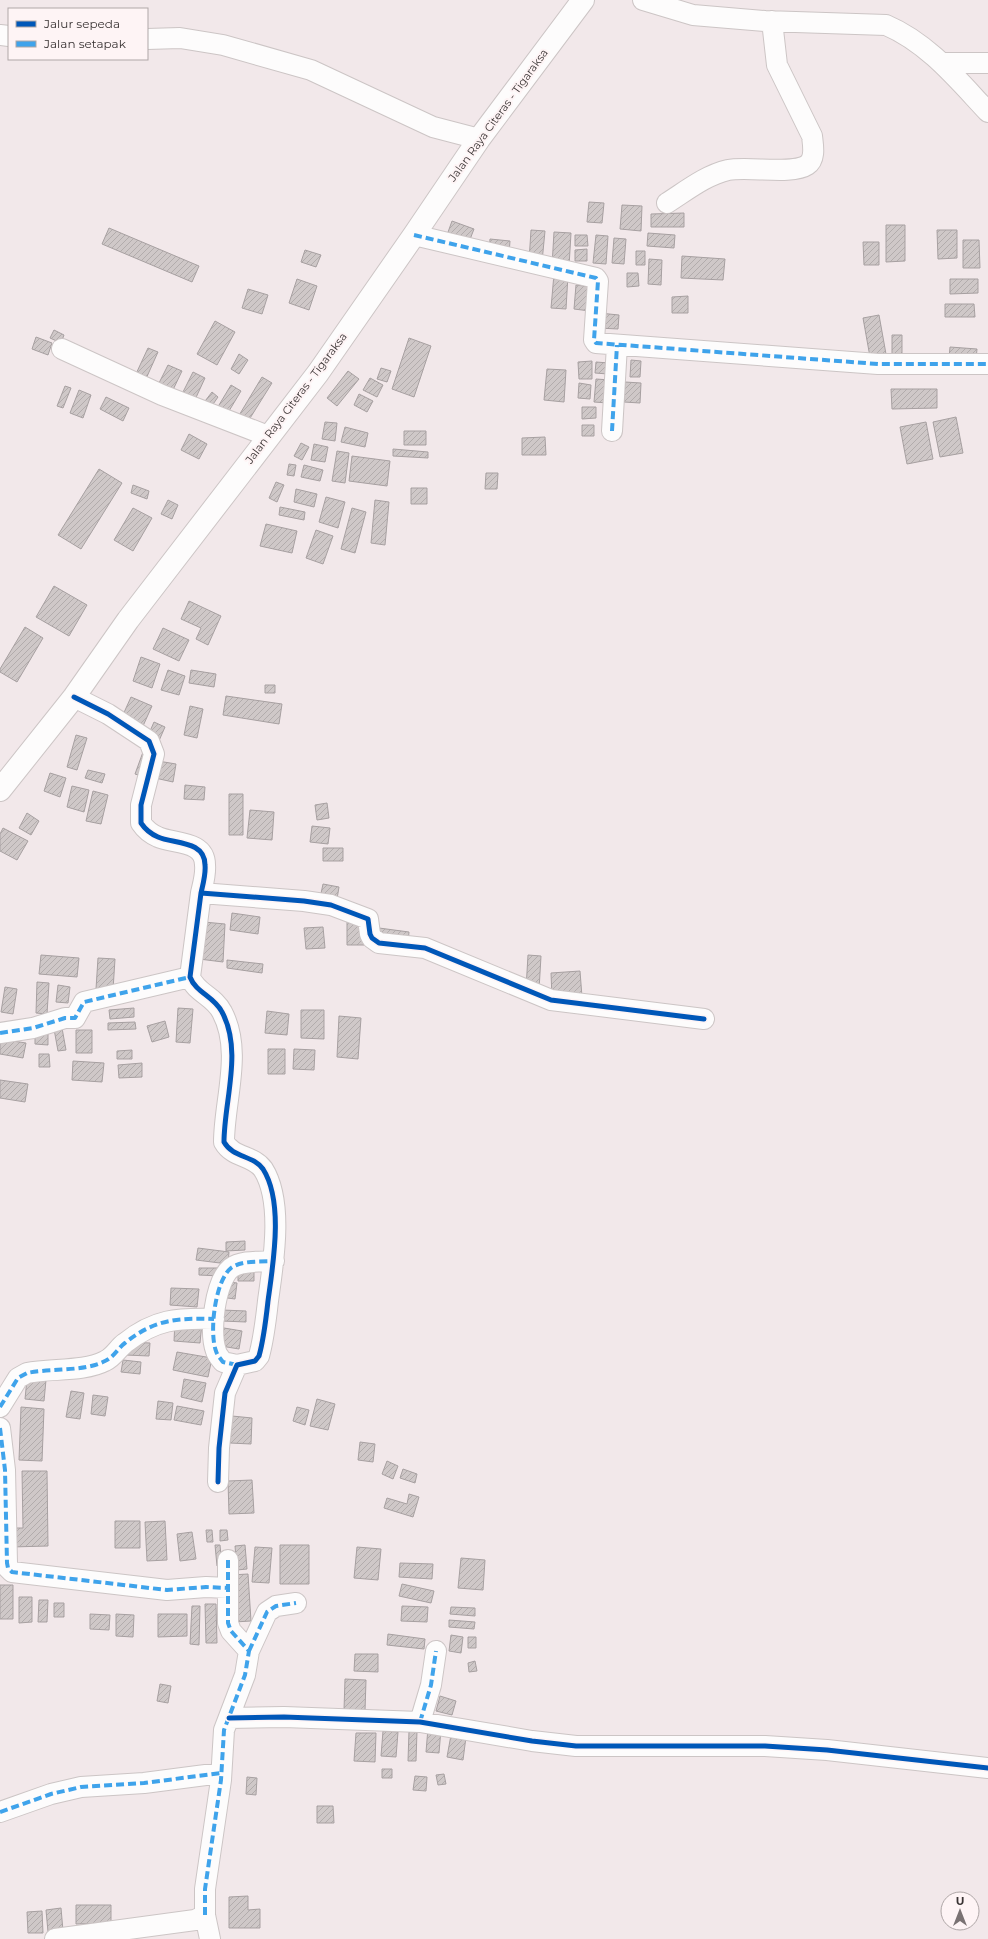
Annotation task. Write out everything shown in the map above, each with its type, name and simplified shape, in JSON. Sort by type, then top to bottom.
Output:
[{"type":"main road","name":"Jalan Raya Citeras - Tigaraksa","points":[[0,790],[74,697],[132,614],[318,373],[414,235],[479,138],[583,0]]},
{"type":"street","points":[[643,0],[693,15],[772,21],[886,25],[901,32],[942,63],[988,112]]},
{"type":"street","points":[[667,203],[706,178],[728,170],[749,168],[798,168],[807,164],[812,159],[814,147],[812,136],[777,65],[772,21]]},
{"type":"street","points":[[148,39],[180,38],[223,45],[312,70],[433,127],[479,138]]},
{"type":"street","points":[[942,63],[988,63]]},
{"type":"street","points":[[414,235],[597,279],[594,342],[596,343],[878,364],[988,364]]},
{"type":"street","points":[[612,431],[617,345]]},
{"type":"street","points":[[62,349],[162,395],[268,436]]},
{"type":"street","points":[[74,697],[114,718],[149,741],[154,754],[141,805],[140,823],[158,837],[184,843],[200,852],[204,857],[206,865],[190,977],[193,984],[199,990],[211,997],[218,1004],[225,1020],[231,1052],[231,1076],[224,1142],[232,1151],[253,1160],[262,1168],[271,1184],[276,1230],[274,1261],[259,1356],[255,1361],[237,1365],[223,1362],[216,1352],[214,1319],[220,1283],[231,1268],[240,1264],[274,1261]]},
{"type":"street","points":[[202,893],[304,901],[331,905],[368,919],[370,934],[372,938],[379,943],[425,948],[551,1000],[704,1019]]},
{"type":"street","points":[[0,1033],[32,1028],[65,1018],[75,1018],[84,1002],[190,977]]},
{"type":"street","points":[[0,1407],[18,1378],[27,1373],[93,1366],[106,1361],[125,1343],[154,1325],[181,1318],[214,1319]]},
{"type":"street","points":[[218,1482],[219,1448],[225,1393],[237,1365]]},
{"type":"street","points":[[0,1428],[5,1470],[7,1563],[8,1568],[12,1572],[167,1590],[206,1587],[228,1588]]},
{"type":"street","points":[[228,1560],[228,1623],[231,1631],[249,1651]]},
{"type":"street","points":[[210,1939],[205,1915],[205,1889],[221,1773],[224,1730],[245,1675],[249,1651],[267,1612],[276,1606],[296,1603]]},
{"type":"street","points":[[420,1722],[431,1685],[436,1651]]},
{"type":"street","points":[[229,1718],[284,1717],[420,1722],[532,1741],[576,1746],[765,1746],[828,1750],[988,1768]]},
{"type":"street","points":[[0,1812],[51,1794],[81,1787],[144,1783],[221,1773]]},
{"type":"street","points":[[55,1939],[195,1920],[205,1915]]},
{"type":"building","points":[[589,202],[604,203],[602,223],[587,222]]},
{"type":"building","points":[[622,205],[642,206],[641,231],[620,229]]},
{"type":"building","points":[[684,213],[684,227],[651,227],[651,214]]},
{"type":"building","points":[[452,221],[474,229],[469,242],[447,235]]},
{"type":"building","points":[[886,225],[905,225],[905,261],[886,262]]},
{"type":"building","points":[[109,228],[199,266],[192,282],[102,244]]},
{"type":"building","points":[[531,230],[545,231],[542,262],[529,261]]},
{"type":"building","points":[[937,230],[957,230],[957,258],[938,259]]},
{"type":"building","points":[[554,232],[571,233],[569,267],[552,266]]},
{"type":"building","points":[[648,233],[675,235],[674,248],[647,246]]},
{"type":"building","points":[[575,235],[587,235],[588,246],[575,246]]},
{"type":"building","points":[[596,235],[608,236],[606,264],[593,263]]},
{"type":"building","points":[[614,238],[626,239],[624,264],[612,263]]},
{"type":"building","points":[[490,239],[510,241],[509,254],[489,253]]},
{"type":"building","points":[[963,240],[979,240],[980,268],[963,268]]},
{"type":"building","points":[[863,242],[879,242],[879,265],[864,265]]},
{"type":"building","points":[[587,249],[587,261],[575,261],[575,250]]},
{"type":"building","points":[[305,250],[321,255],[316,267],[301,262]]},
{"type":"building","points":[[636,251],[645,251],[645,265],[636,265]]},
{"type":"building","points":[[682,256],[725,259],[723,280],[681,278]]},
{"type":"building","points":[[649,259],[662,260],[661,285],[648,284]]},
{"type":"building","points":[[627,273],[638,273],[639,286],[627,287]]},
{"type":"building","points":[[554,274],[568,275],[566,309],[551,308]]},
{"type":"building","points":[[297,279],[317,286],[309,310],[289,303]]},
{"type":"building","points":[[950,279],[978,279],[978,293],[950,294]]},
{"type":"building","points":[[576,285],[592,287],[590,311],[574,309]]},
{"type":"building","points":[[248,289],[268,295],[262,314],[242,308]]},
{"type":"building","points":[[688,296],[688,313],[672,313],[672,297]]},
{"type":"building","points":[[945,304],[974,304],[975,317],[945,317]]},
{"type":"building","points":[[599,313],[619,315],[618,329],[598,328]]},
{"type":"building","points":[[879,315],[886,354],[870,357],[863,318]]},
{"type":"building","points":[[215,321],[235,332],[217,365],[197,354]]},
{"type":"building","points":[[54,330],[64,335],[61,343],[50,338]]},
{"type":"building","points":[[892,335],[902,335],[902,358],[892,358]]},
{"type":"building","points":[[36,337],[52,343],[48,355],[32,349]]},
{"type":"building","points":[[409,338],[431,346],[414,397],[392,389]]},
{"type":"building","points":[[950,347],[977,349],[976,360],[949,358]]},
{"type":"building","points":[[148,348],[158,352],[145,381],[135,376]]},
{"type":"building","points":[[239,354],[248,360],[239,374],[231,369]]},
{"type":"building","points":[[631,360],[641,361],[640,377],[630,377]]},
{"type":"building","points":[[592,361],[592,379],[579,379],[578,362]]},
{"type":"building","points":[[596,362],[609,363],[608,374],[595,373]]},
{"type":"building","points":[[168,365],[182,371],[171,394],[157,387]]},
{"type":"building","points":[[381,368],[391,371],[387,382],[377,379]]},
{"type":"building","points":[[547,369],[566,370],[564,402],[544,400]]},
{"type":"building","points":[[348,371],[359,379],[337,406],[327,398]]},
{"type":"building","points":[[193,372],[205,378],[193,404],[180,398]]},
{"type":"building","points":[[262,377],[272,383],[247,423],[238,417]]},
{"type":"building","points":[[370,378],[383,385],[377,397],[363,390]]},
{"type":"building","points":[[596,379],[610,380],[608,403],[594,402]]},
{"type":"building","points":[[625,382],[641,383],[640,403],[624,402]]},
{"type":"building","points":[[579,383],[591,385],[590,399],[578,398]]},
{"type":"building","points":[[231,385],[241,391],[226,416],[216,410]]},
{"type":"building","points":[[65,386],[71,388],[63,408],[57,406]]},
{"type":"building","points":[[891,389],[937,389],[937,408],[892,409]]},
{"type":"building","points":[[79,390],[91,395],[83,418],[70,413]]},
{"type":"building","points":[[212,392],[218,397],[209,410],[202,405]]},
{"type":"building","points":[[359,394],[373,401],[367,412],[354,405]]},
{"type":"building","points":[[106,397],[129,408],[123,421],[100,409]]},
{"type":"building","points":[[582,407],[596,407],[596,418],[582,419]]},
{"type":"building","points":[[956,417],[963,453],[940,457],[933,422]]},
{"type":"building","points":[[325,422],[337,423],[335,441],[322,439]]},
{"type":"building","points":[[926,422],[933,459],[907,464],[900,427]]},
{"type":"building","points":[[582,425],[594,425],[594,436],[582,436]]},
{"type":"building","points":[[345,427],[368,433],[365,447],[341,442]]},
{"type":"building","points":[[404,431],[426,431],[426,445],[404,445]]},
{"type":"building","points":[[189,434],[207,444],[199,459],[181,450]]},
{"type":"building","points":[[545,437],[546,455],[522,455],[522,438]]},
{"type":"building","points":[[301,443],[309,447],[302,460],[294,456]]},
{"type":"building","points":[[314,444],[328,447],[325,462],[311,460]]},
{"type":"building","points":[[393,449],[428,452],[428,458],[393,456]]},
{"type":"building","points":[[337,451],[349,453],[345,483],[332,481]]},
{"type":"building","points":[[352,456],[390,461],[387,486],[349,481]]},
{"type":"building","points":[[289,464],[296,465],[294,476],[287,475]]},
{"type":"building","points":[[304,465],[323,470],[320,481],[301,477]]},
{"type":"building","points":[[99,469],[122,483],[81,549],[58,535]]},
{"type":"building","points":[[486,473],[498,473],[497,489],[485,489]]},
{"type":"building","points":[[276,482],[284,485],[277,502],[269,498]]},
{"type":"building","points":[[133,485],[149,491],[147,499],[131,493]]},
{"type":"building","points":[[411,488],[427,488],[427,504],[411,504]]},
{"type":"building","points":[[296,489],[317,494],[314,507],[294,502]]},
{"type":"building","points":[[326,497],[345,502],[338,528],[319,522]]},
{"type":"building","points":[[168,500],[178,505],[172,519],[161,514]]},
{"type":"building","points":[[375,500],[389,502],[385,545],[371,543]]},
{"type":"building","points":[[280,507],[305,512],[304,520],[279,515]]},
{"type":"building","points":[[133,508],[152,518],[133,551],[114,540]]},
{"type":"building","points":[[352,508],[366,512],[355,553],[341,549]]},
{"type":"building","points":[[266,524],[297,531],[292,553],[260,546]]},
{"type":"building","points":[[316,530],[333,536],[323,564],[306,558]]},
{"type":"building","points":[[54,586],[87,605],[69,636],[36,617]]},
{"type":"building","points":[[189,601],[221,616],[208,645],[196,639],[201,628],[181,619]]},
{"type":"building","points":[[25,627],[43,638],[17,682],[0,672],[0,669]]},
{"type":"building","points":[[163,628],[189,640],[179,661],[153,649]]},
{"type":"building","points":[[141,657],[160,664],[152,688],[133,681]]},
{"type":"building","points":[[168,670],[185,676],[179,695],[161,690]]},
{"type":"building","points":[[191,670],[216,674],[214,687],[189,683]]},
{"type":"building","points":[[265,685],[275,685],[275,693],[265,693]]},
{"type":"building","points":[[226,696],[282,704],[279,724],[223,715]]},
{"type":"building","points":[[131,697],[152,706],[143,726],[122,717]]},
{"type":"building","points":[[190,706],[203,709],[197,738],[184,735]]},
{"type":"building","points":[[154,722],[165,727],[158,743],[147,738]]},
{"type":"building","points":[[76,735],[87,738],[77,770],[67,767]]},
{"type":"building","points":[[143,752],[151,754],[144,777],[135,774]]},
{"type":"building","points":[[158,761],[176,764],[173,782],[155,778]]},
{"type":"building","points":[[88,770],[105,774],[102,783],[85,778]]},
{"type":"building","points":[[50,773],[66,778],[60,797],[44,791]]},
{"type":"building","points":[[185,785],[205,787],[204,800],[184,799]]},
{"type":"building","points":[[72,786],[89,790],[84,812],[67,807]]},
{"type":"building","points":[[93,791],[108,795],[101,824],[86,821]]},
{"type":"building","points":[[229,794],[243,794],[243,835],[229,835]]},
{"type":"building","points":[[327,803],[329,818],[317,820],[315,805]]},
{"type":"building","points":[[250,810],[274,812],[272,840],[247,838]]},
{"type":"building","points":[[27,813],[39,821],[31,835],[19,828]]},
{"type":"building","points":[[312,826],[330,828],[328,844],[310,842]]},
{"type":"building","points":[[3,828],[28,841],[17,860],[0,851],[0,834]]},
{"type":"building","points":[[323,848],[343,848],[343,861],[323,861]]},
{"type":"building","points":[[323,884],[339,887],[336,905],[319,903]]},
{"type":"building","points":[[232,913],[260,917],[258,934],[230,930]]},
{"type":"building","points":[[347,918],[364,918],[364,945],[347,945]]},
{"type":"building","points":[[204,922],[225,924],[223,962],[199,959]]},
{"type":"building","points":[[323,927],[325,948],[306,949],[304,928]]},
{"type":"building","points":[[379,928],[409,932],[408,944],[378,941]]},
{"type":"building","points":[[41,955],[79,958],[77,977],[39,974]]},
{"type":"building","points":[[528,955],[541,956],[539,990],[526,989]]},
{"type":"building","points":[[98,958],[115,959],[113,990],[96,989]]},
{"type":"building","points":[[227,960],[263,964],[262,973],[227,968]]},
{"type":"building","points":[[580,971],[582,997],[552,998],[551,973]]},
{"type":"building","points":[[37,982],[49,983],[47,1014],[36,1013]]},
{"type":"building","points":[[58,985],[70,987],[68,1003],[56,1002]]},
{"type":"building","points":[[5,987],[17,989],[13,1014],[1,1012]]},
{"type":"building","points":[[134,1008],[134,1017],[110,1019],[109,1010]]},
{"type":"building","points":[[178,1008],[193,1009],[190,1043],[176,1042]]},
{"type":"building","points":[[301,1010],[324,1010],[324,1039],[301,1038]]},
{"type":"building","points":[[267,1011],[289,1014],[287,1035],[265,1033]]},
{"type":"building","points":[[339,1016],[361,1018],[358,1059],[337,1057]]},
{"type":"building","points":[[165,1021],[169,1037],[152,1042],[147,1026]]},
{"type":"building","points":[[135,1022],[136,1029],[108,1030],[108,1023]]},
{"type":"building","points":[[62,1028],[66,1050],[58,1051],[54,1029]]},
{"type":"building","points":[[76,1030],[92,1030],[92,1053],[76,1053]]},
{"type":"building","points":[[35,1032],[48,1032],[48,1045],[35,1044]]},
{"type":"building","points":[[0,1039],[26,1043],[23,1058],[0,1054]]},
{"type":"building","points":[[268,1049],[285,1049],[285,1074],[268,1074]]},
{"type":"building","points":[[294,1049],[315,1050],[314,1070],[293,1069]]},
{"type":"building","points":[[132,1050],[132,1059],[117,1059],[117,1051]]},
{"type":"building","points":[[39,1054],[49,1054],[50,1067],[39,1067]]},
{"type":"building","points":[[73,1061],[104,1063],[102,1082],[72,1080]]},
{"type":"building","points":[[142,1063],[142,1077],[119,1078],[118,1065]]},
{"type":"building","points":[[0,1080],[28,1084],[25,1102],[0,1098]]},
{"type":"building","points":[[245,1241],[245,1250],[226,1251],[226,1242]]},
{"type":"building","points":[[198,1248],[229,1252],[228,1264],[196,1260]]},
{"type":"building","points":[[238,1267],[254,1267],[254,1281],[238,1281]]},
{"type":"building","points":[[199,1268],[221,1268],[221,1276],[199,1275]]},
{"type":"building","points":[[222,1281],[237,1283],[235,1299],[220,1297]]},
{"type":"building","points":[[171,1288],[199,1289],[197,1307],[170,1305]]},
{"type":"building","points":[[222,1310],[246,1311],[246,1322],[222,1321]]},
{"type":"building","points":[[175,1321],[202,1323],[200,1343],[174,1341]]},
{"type":"building","points":[[218,1327],[242,1331],[239,1349],[215,1345]]},
{"type":"building","points":[[127,1342],[150,1343],[149,1356],[126,1355]]},
{"type":"building","points":[[177,1352],[212,1358],[208,1377],[173,1370]]},
{"type":"building","points":[[123,1360],[141,1362],[140,1374],[121,1372]]},
{"type":"building","points":[[27,1379],[46,1380],[44,1401],[25,1399]]},
{"type":"building","points":[[184,1379],[206,1383],[202,1402],[181,1397]]},
{"type":"building","points":[[71,1391],[84,1393],[80,1419],[66,1417]]},
{"type":"building","points":[[93,1395],[108,1397],[105,1416],[91,1414]]},
{"type":"building","points":[[317,1399],[335,1404],[328,1430],[310,1426]]},
{"type":"building","points":[[158,1401],[173,1403],[171,1420],[156,1419]]},
{"type":"building","points":[[177,1406],[204,1411],[201,1425],[174,1420]]},
{"type":"building","points":[[21,1407],[44,1409],[42,1461],[19,1460]]},
{"type":"building","points":[[297,1407],[309,1410],[305,1425],[293,1421]]},
{"type":"building","points":[[232,1416],[252,1418],[251,1444],[230,1443]]},
{"type":"building","points":[[360,1442],[375,1444],[373,1462],[358,1460]]},
{"type":"building","points":[[387,1461],[398,1466],[393,1479],[382,1474]]},
{"type":"building","points":[[403,1469],[417,1474],[415,1483],[400,1478]]},
{"type":"building","points":[[22,1471],[47,1471],[48,1546],[11,1547],[11,1528],[23,1528]]},
{"type":"building","points":[[252,1480],[254,1513],[229,1514],[228,1481]]},
{"type":"building","points":[[409,1494],[419,1497],[413,1517],[384,1508],[387,1498],[407,1504]]},
{"type":"building","points":[[115,1521],[140,1521],[140,1548],[115,1548]]},
{"type":"building","points":[[165,1521],[167,1560],[147,1561],[145,1522]]},
{"type":"building","points":[[206,1530],[212,1530],[213,1542],[207,1542]]},
{"type":"building","points":[[220,1530],[227,1530],[228,1540],[220,1541]]},
{"type":"building","points":[[192,1532],[196,1559],[180,1561],[177,1534]]},
{"type":"building","points":[[215,1545],[220,1545],[222,1566],[217,1566]]},
{"type":"building","points":[[245,1545],[247,1569],[237,1570],[235,1546]]},
{"type":"building","points":[[280,1545],[309,1545],[309,1584],[280,1584]]},
{"type":"building","points":[[255,1547],[272,1548],[269,1583],[252,1582]]},
{"type":"building","points":[[357,1547],[381,1549],[378,1580],[354,1578]]},
{"type":"building","points":[[461,1558],[485,1560],[483,1590],[458,1588]]},
{"type":"building","points":[[400,1563],[433,1564],[432,1579],[399,1577]]},
{"type":"building","points":[[248,1574],[251,1621],[234,1622],[231,1575]]},
{"type":"building","points":[[402,1584],[434,1591],[431,1603],[399,1596]]},
{"type":"building","points":[[0,1585],[13,1585],[13,1619],[0,1619]]},
{"type":"building","points":[[19,1597],[32,1597],[32,1622],[19,1623]]},
{"type":"building","points":[[39,1600],[48,1600],[47,1622],[38,1622]]},
{"type":"building","points":[[54,1603],[64,1603],[64,1617],[54,1617]]},
{"type":"building","points":[[205,1604],[216,1604],[217,1643],[206,1643]]},
{"type":"building","points":[[192,1606],[200,1606],[199,1645],[190,1644]]},
{"type":"building","points":[[402,1606],[428,1607],[427,1622],[401,1621]]},
{"type":"building","points":[[451,1607],[475,1608],[475,1616],[450,1614]]},
{"type":"building","points":[[90,1614],[110,1615],[109,1630],[90,1629]]},
{"type":"building","points":[[116,1614],[134,1615],[133,1637],[116,1636]]},
{"type":"building","points":[[158,1614],[187,1614],[187,1636],[158,1637]]},
{"type":"building","points":[[449,1620],[475,1622],[474,1629],[449,1627]]},
{"type":"building","points":[[388,1634],[425,1639],[424,1649],[387,1645]]},
{"type":"building","points":[[451,1635],[463,1637],[461,1653],[449,1651]]},
{"type":"building","points":[[468,1637],[476,1637],[476,1648],[468,1648]]},
{"type":"building","points":[[355,1654],[378,1654],[378,1672],[354,1671]]},
{"type":"building","points":[[475,1661],[477,1671],[469,1672],[468,1663]]},
{"type":"building","points":[[345,1679],[366,1680],[365,1711],[344,1710]]},
{"type":"building","points":[[160,1684],[171,1686],[168,1703],[157,1701]]},
{"type":"building","points":[[440,1696],[456,1701],[452,1715],[436,1711]]},
{"type":"building","points":[[428,1728],[441,1729],[439,1753],[426,1752]]},
{"type":"building","points":[[383,1731],[398,1732],[396,1757],[381,1756]]},
{"type":"building","points":[[409,1731],[417,1731],[416,1761],[408,1761]]},
{"type":"building","points":[[356,1733],[376,1733],[375,1762],[354,1761]]},
{"type":"building","points":[[451,1735],[466,1737],[463,1760],[447,1757]]},
{"type":"building","points":[[382,1769],[392,1769],[392,1778],[382,1778]]},
{"type":"building","points":[[444,1774],[446,1784],[438,1785],[436,1775]]},
{"type":"building","points":[[415,1776],[427,1777],[426,1791],[413,1790]]},
{"type":"building","points":[[247,1777],[257,1778],[256,1795],[246,1794]]},
{"type":"building","points":[[317,1806],[333,1806],[334,1823],[317,1823]]},
{"type":"building","points":[[248,1896],[248,1910],[260,1909],[260,1928],[229,1928],[229,1897]]},
{"type":"building","points":[[76,1905],[111,1905],[111,1923],[76,1924]]},
{"type":"building","points":[[61,1908],[63,1931],[48,1932],[46,1910]]},
{"type":"building","points":[[42,1911],[43,1933],[28,1933],[27,1912]]},
{"type":"marked path","points":[[414,235],[596,278],[598,281],[594,340],[596,343],[878,364],[988,364]]},
{"type":"marked path","points":[[612,431],[617,345]]},
{"type":"marked path","points":[[0,1033],[33,1028],[65,1018],[75,1018],[84,1002],[190,977]]},
{"type":"marked path","points":[[237,1365],[223,1362],[216,1351],[214,1343],[213,1320],[217,1295],[225,1275],[235,1265],[274,1261]]},
{"type":"marked path","points":[[0,1407],[18,1378],[27,1373],[87,1367],[105,1361],[122,1345],[146,1329],[177,1320],[214,1319]]},
{"type":"marked path","points":[[0,1428],[5,1470],[7,1563],[8,1568],[12,1572],[167,1590],[206,1587],[228,1588]]},
{"type":"marked path","points":[[205,1915],[205,1889],[221,1780],[224,1730],[245,1675],[249,1651],[231,1631],[228,1623],[228,1560]]},
{"type":"marked path","points":[[249,1651],[267,1612],[276,1606],[296,1603]]},
{"type":"marked path","points":[[420,1722],[431,1685],[436,1651]]},
{"type":"marked path","points":[[0,1812],[51,1794],[81,1787],[144,1783],[221,1773]]},
{"type":"cycle path","points":[[74,697],[108,714],[149,741],[154,754],[141,805],[141,823],[155,836],[187,844],[200,851],[204,857],[205,868],[201,893],[304,901],[331,905],[368,919],[370,934],[372,938],[379,943],[425,948],[551,1000],[704,1019]]},
{"type":"cycle path","points":[[201,893],[190,977],[196,987],[219,1007],[228,1027],[232,1059],[224,1142],[232,1151],[254,1161],[263,1169],[273,1198],[275,1216],[274,1252],[266,1322],[262,1342],[259,1356],[255,1361],[237,1365],[225,1393],[219,1448],[218,1482]]},
{"type":"cycle path","points":[[229,1718],[284,1717],[420,1722],[532,1741],[576,1746],[765,1746],[827,1750],[988,1768]]}]
